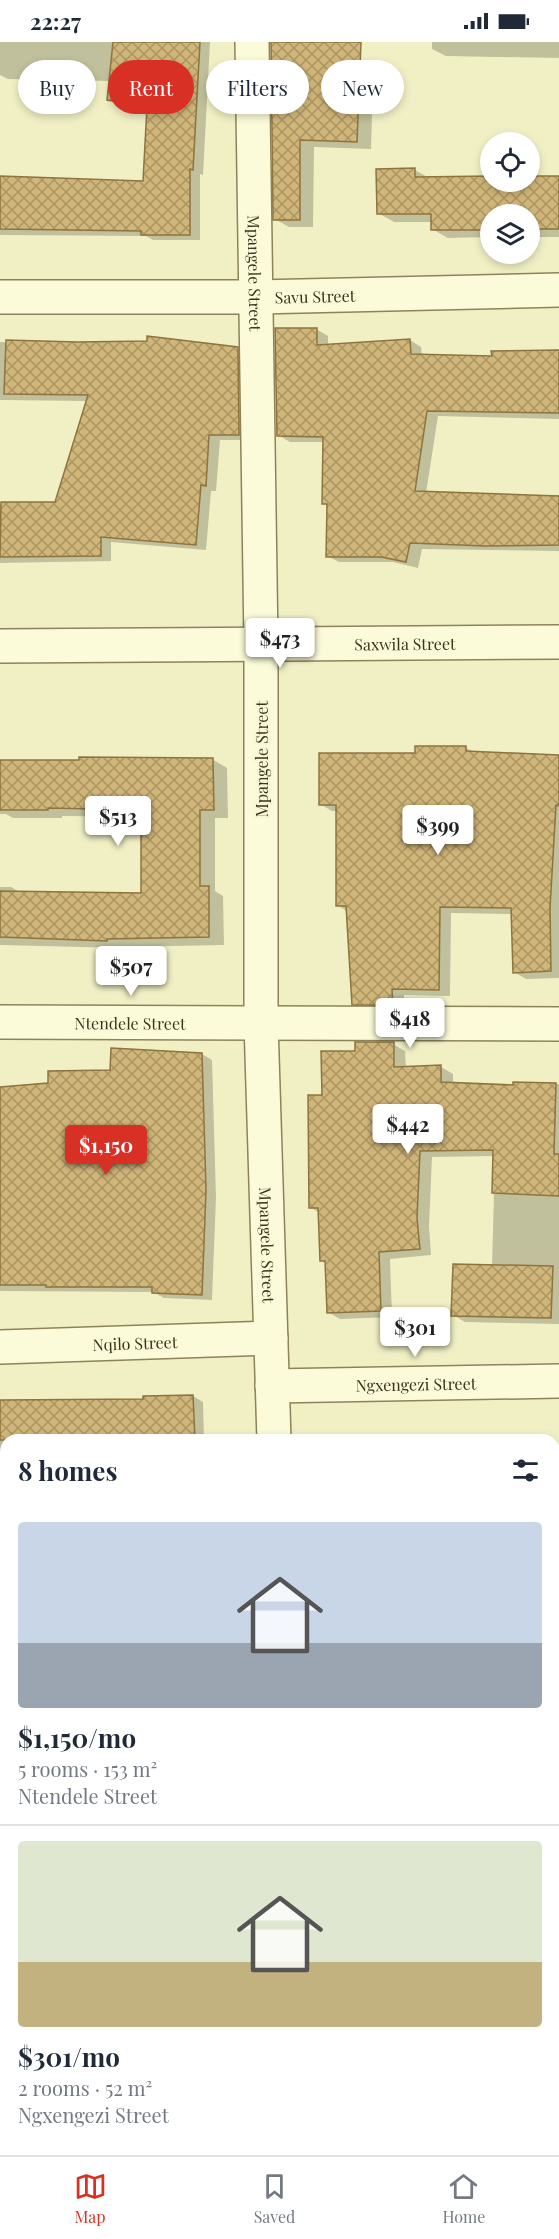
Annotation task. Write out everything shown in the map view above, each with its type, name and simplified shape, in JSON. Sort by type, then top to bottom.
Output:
[{"type":"street","name":"Mpangele Street","points":[[252,42],[261,644],[261,1023],[274,1434]]},
{"type":"street","name":"Savu Street","points":[[0,297],[257,297],[559,290]]},
{"type":"street","name":"Saxwila Street","points":[[0,646],[559,642]]},
{"type":"street","name":"Ntendele Street","points":[[0,1022],[559,1024]]},
{"type":"street","name":"Nqilo Street","points":[[0,1347],[271,1338]]},
{"type":"street","name":"Ngxengezi Street","points":[[272,1386],[559,1382]]},
{"type":"building","points":[[113,42],[200,42],[193,170],[190,169],[190,235],[141,235],[141,231],[0,229],[0,176],[143,181],[147,114],[194,114],[194,60],[111,60]]},
{"type":"building","points":[[271,42],[361,42],[360,60],[321,60],[321,114],[358,114],[357,142],[300,140],[300,220],[273,220],[272,114],[309,114],[309,60],[271,60]]},
{"type":"building","points":[[415,168],[415,177],[480,176],[480,192],[540,192],[540,176],[559,176],[559,229],[540,229],[540,204],[480,204],[480,230],[431,230],[431,214],[377,214],[376,169]]},
{"type":"building","points":[[275,328],[317,328],[317,345],[410,339],[411,354],[492,356],[491,351],[559,350],[559,413],[427,411],[415,491],[559,496],[559,545],[485,546],[410,543],[406,562],[381,557],[326,557],[327,504],[322,504],[323,437],[277,436]]},
{"type":"building","points":[[147,336],[238,347],[239,435],[209,435],[206,486],[201,485],[196,545],[101,537],[101,556],[0,557],[1,502],[55,502],[88,395],[4,394],[6,340],[147,341]]},
{"type":"building","points":[[415,746],[466,746],[466,751],[559,755],[559,806],[556,805],[550,908],[551,971],[513,973],[511,908],[440,907],[439,990],[392,989],[393,1005],[352,1005],[346,906],[336,906],[336,805],[319,805],[319,753],[415,753]]},
{"type":"building","points":[[79,757],[213,758],[214,810],[200,810],[200,886],[209,886],[209,937],[107,939],[107,941],[0,937],[0,891],[141,893],[141,810],[48,808],[48,810],[0,810],[0,760],[79,760]]},
{"type":"building","points":[[355,1042],[394,1042],[394,1067],[441,1065],[441,1082],[513,1085],[513,1082],[556,1083],[554,1154],[559,1154],[559,1196],[492,1193],[493,1150],[420,1151],[417,1218],[420,1249],[379,1252],[381,1311],[327,1313],[325,1261],[320,1261],[318,1208],[309,1208],[308,1095],[322,1095],[321,1051],[355,1051]]},
{"type":"building","points":[[111,1048],[202,1053],[206,1190],[202,1295],[152,1293],[152,1287],[0,1285],[0,1087],[48,1083],[48,1071],[110,1070]]},
{"type":"building","points":[[453,1264],[553,1266],[551,1318],[451,1316]]},
{"type":"building","points":[[193,1395],[195,1434],[0,1434],[0,1400],[143,1399],[143,1396]]}]
